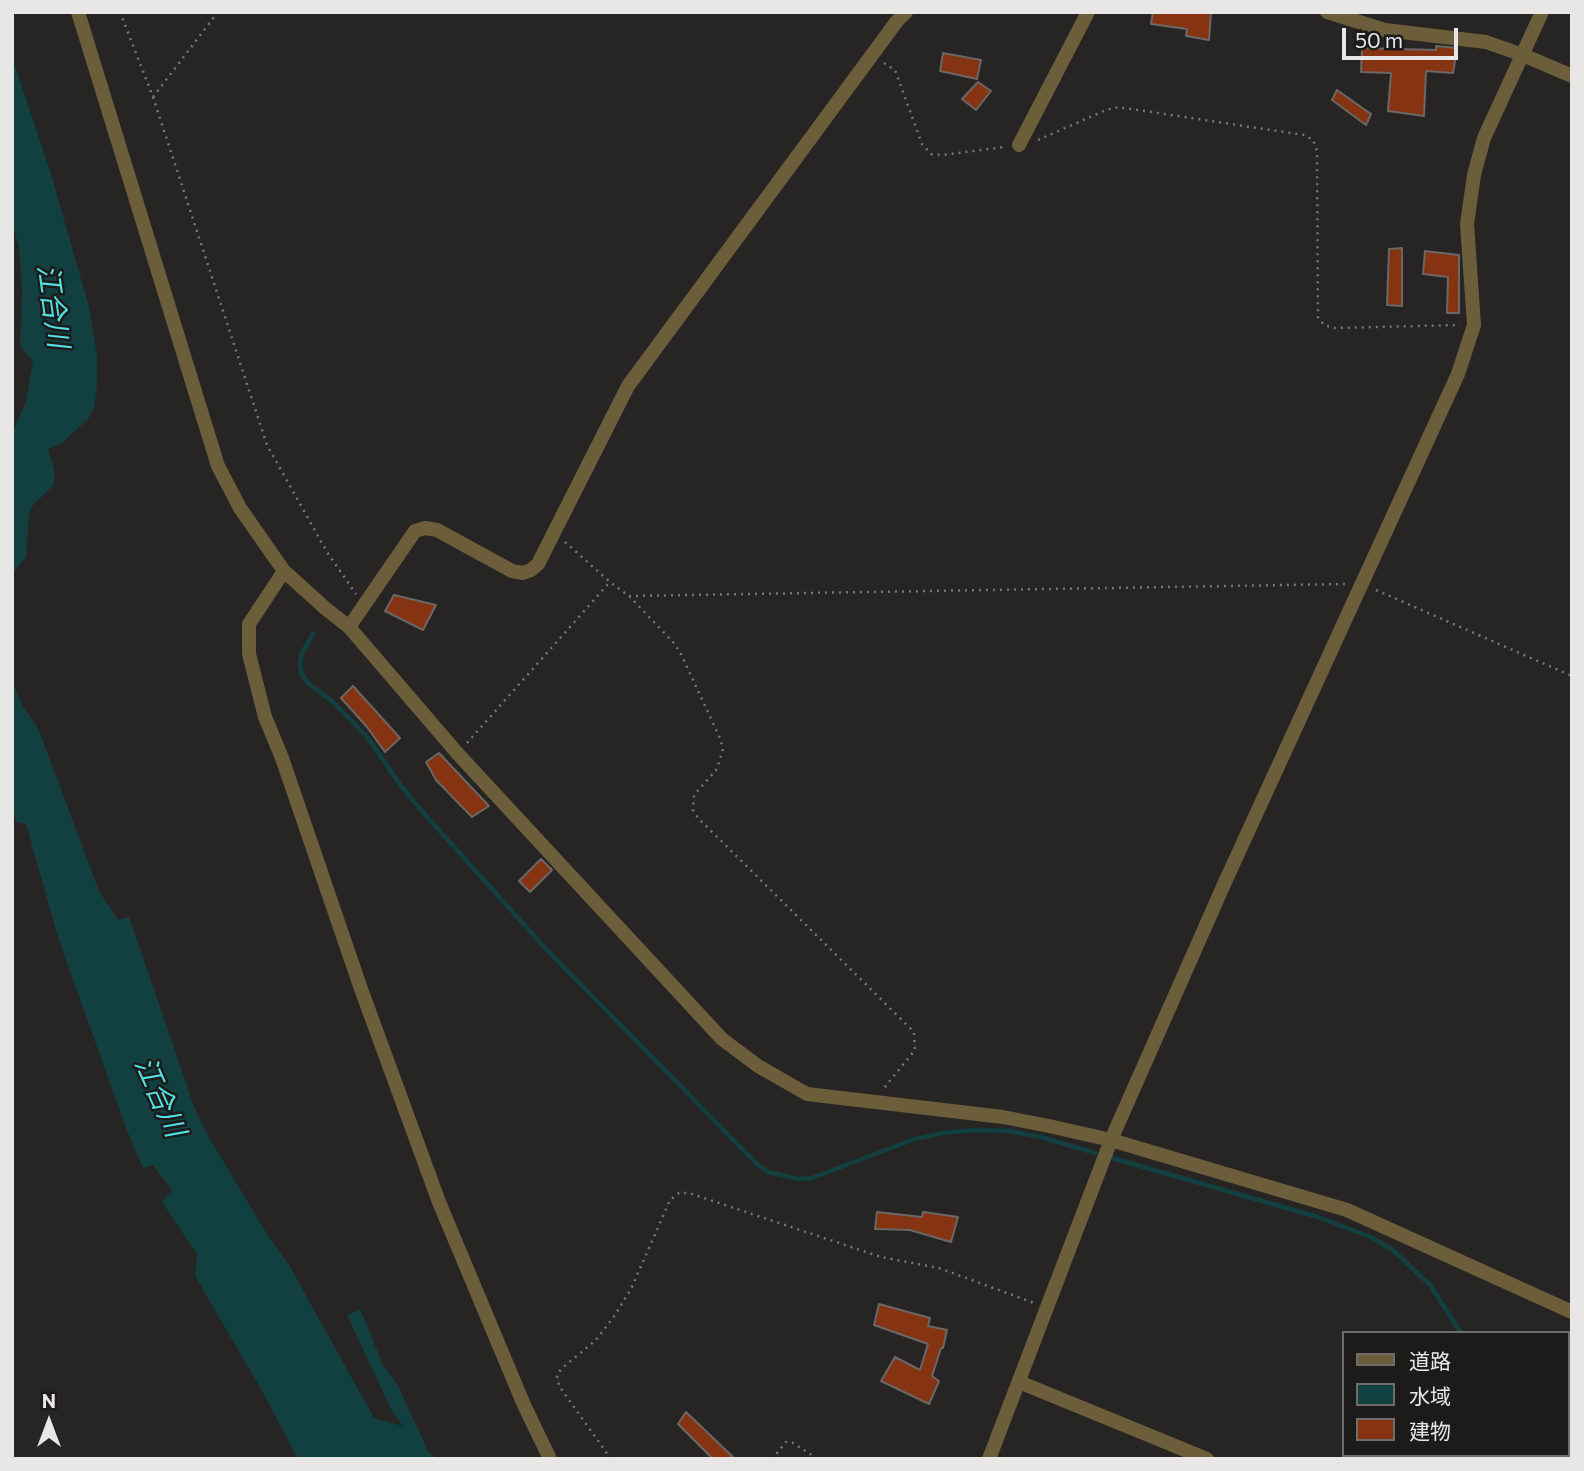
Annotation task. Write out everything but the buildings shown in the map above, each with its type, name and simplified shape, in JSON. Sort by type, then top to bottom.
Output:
[{"type":"street","points":[[78,12],[218,467],[240,508],[284,571],[349,627],[458,754],[722,1039],[758,1066],[807,1094],[1003,1117],[1111,1140],[1348,1210],[1572,1312]]},
{"type":"street","points":[[349,627],[415,531],[425,528],[437,530],[512,571],[523,573],[538,564],[628,386],[906,12]]},
{"type":"street","points":[[1019,145],[1088,12]]},
{"type":"street","points":[[1327,12],[1385,30],[1470,38],[1523,55],[1572,76]]},
{"type":"street","points":[[989,1459],[1111,1140],[1231,869],[1458,374],[1474,325],[1467,224],[1474,175],[1484,138],[1542,12]]},
{"type":"street","points":[[284,571],[249,624],[249,654],[264,717],[282,758],[361,989],[439,1202],[524,1405],[550,1459]]},
{"type":"street","points":[[1019,1382],[1207,1459]]},
{"type":"path","points":[[120,12],[153,97],[267,445],[327,552],[364,606]]},
{"type":"path","points":[[153,97],[218,12]]},
{"type":"path","points":[[872,56],[895,70],[922,144],[931,154],[943,155],[1019,145],[1118,107],[1304,135],[1313,140],[1317,151],[1318,317],[1324,325],[1334,328],[1474,325]]},
{"type":"path","points":[[554,532],[629,596],[680,652],[723,749],[717,769],[694,795],[693,810],[698,818],[914,1032],[915,1050],[872,1101]]},
{"type":"path","points":[[458,754],[610,582]]},
{"type":"path","points":[[629,596],[1363,584],[1572,676]]},
{"type":"path","points":[[611,1459],[559,1386],[557,1376],[561,1369],[596,1340],[615,1315],[631,1289],[670,1200],[679,1193],[690,1193],[881,1257],[939,1268],[1048,1307]]},
{"type":"path","points":[[772,1459],[786,1442],[793,1443],[818,1459]]},
{"type":"water","name":"江合川","points":[[12,57],[51,174],[89,307],[97,356],[97,385],[94,408],[88,419],[63,442],[48,449],[54,469],[54,485],[33,505],[29,514],[26,557],[12,574],[12,434],[26,402],[33,361],[20,346],[22,292],[19,247],[12,222]]},
{"type":"water","name":"江合川","points":[[12,682],[24,708],[38,728],[99,891],[118,920],[129,917],[195,1109],[208,1136],[267,1234],[289,1265],[374,1418],[403,1426],[391,1409],[347,1315],[360,1309],[383,1365],[397,1384],[429,1453],[439,1459],[298,1459],[195,1276],[197,1254],[162,1202],[172,1190],[153,1165],[143,1168],[126,1128],[59,940],[26,824],[16,822],[12,803]]},
{"type":"waterway","points":[[313,634],[302,653],[300,664],[302,675],[310,685],[332,701],[368,738],[420,809],[546,949],[757,1164],[768,1172],[798,1179],[812,1178],[915,1139],[975,1130],[1009,1131],[1041,1137],[1095,1153]]},
{"type":"waterway","points":[[1112,1158],[1318,1217],[1371,1237],[1394,1251],[1430,1285],[1460,1331]]}]
